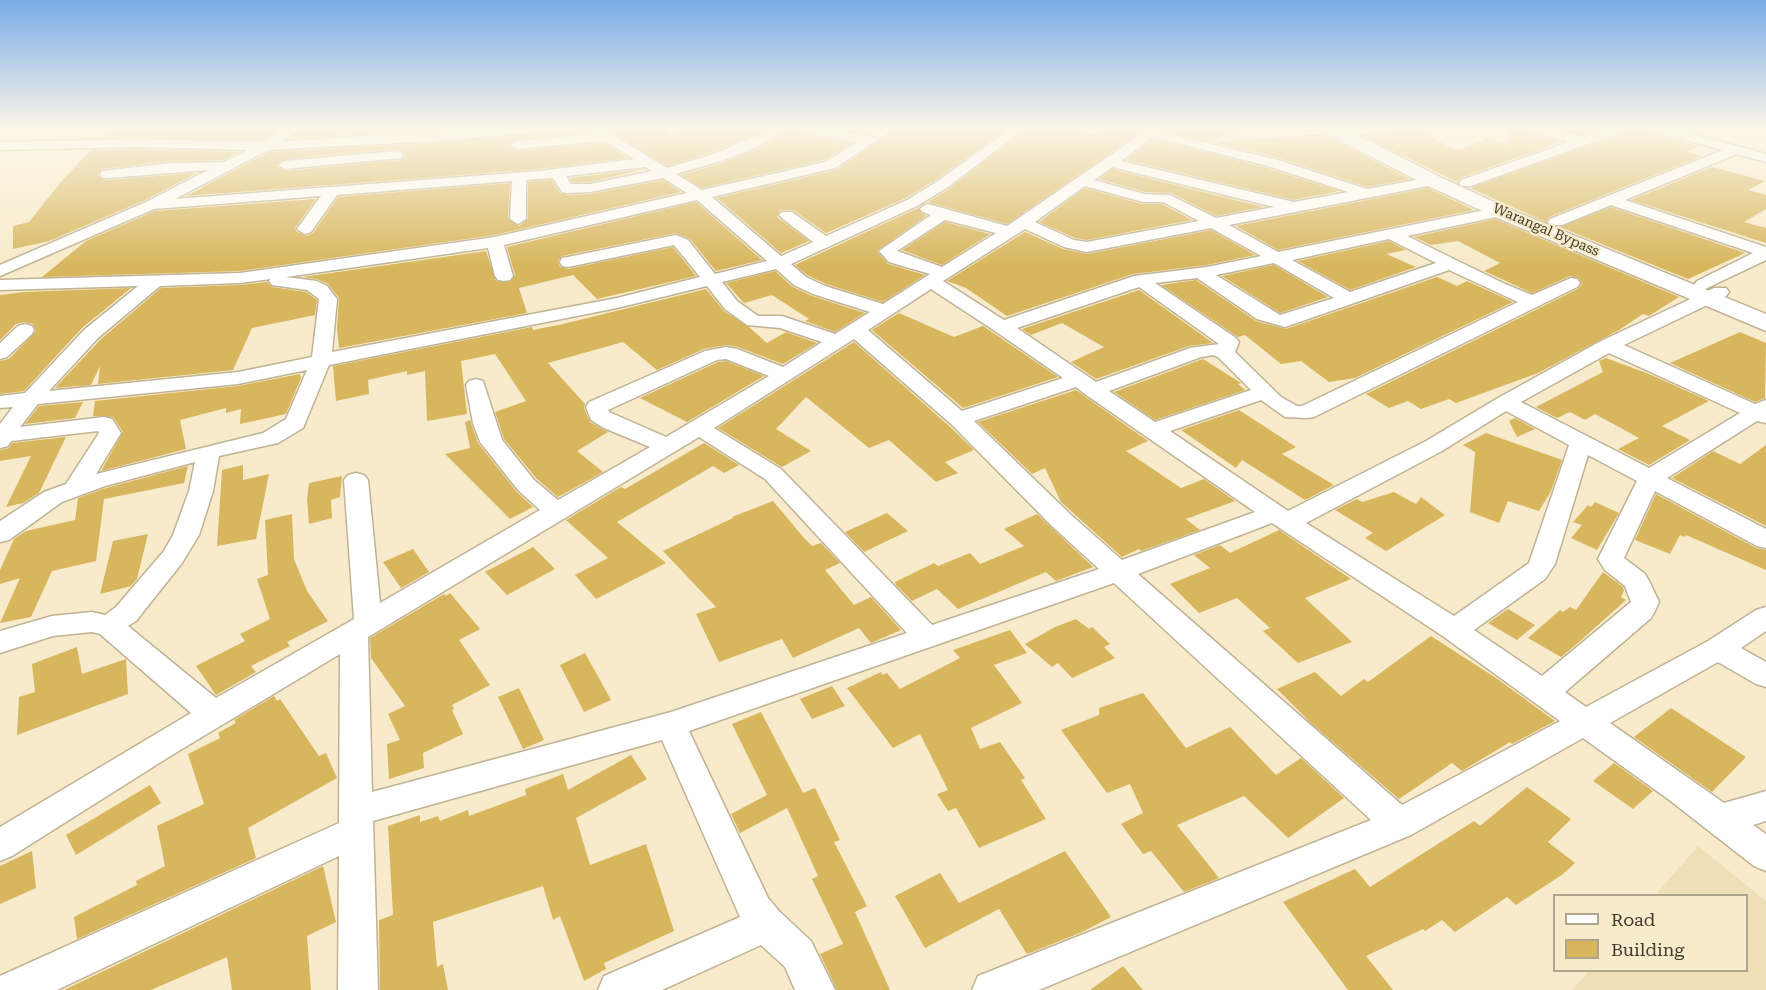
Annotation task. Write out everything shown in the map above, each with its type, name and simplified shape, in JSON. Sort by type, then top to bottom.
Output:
[{"type":"main road","name":"Warangal Bypass","points":[[1420,174],[1500,212],[1710,292],[1766,323]]},
{"type":"main road","points":[[1448,174],[1710,292],[1766,310]]},
{"type":"street","points":[[0,271],[151,205],[211,174]]},
{"type":"street","points":[[151,205],[331,193],[546,174]]},
{"type":"street","points":[[558,174],[567,189],[572,190],[658,174]]},
{"type":"street","points":[[667,174],[702,196],[791,275],[819,290],[885,311]]},
{"type":"street","points":[[747,174],[763,181]]},
{"type":"street","points":[[0,285],[240,278],[495,242],[791,174]]},
{"type":"street","points":[[0,402],[31,401],[238,378],[617,303],[712,281],[779,263],[825,243],[912,203],[956,174]]},
{"type":"street","points":[[0,845],[214,714],[699,428],[1016,227],[1092,174]]},
{"type":"street","points":[[1159,174],[1294,207]]},
{"type":"street","points":[[1307,174],[1366,194]]},
{"type":"street","points":[[1466,183],[1490,174]]},
{"type":"street","points":[[1556,222],[1675,174]]},
{"type":"street","points":[[518,219],[519,177]]},
{"type":"street","points":[[1083,181],[1143,198],[1171,200],[1216,222],[1274,258],[1349,299]]},
{"type":"street","points":[[912,203],[942,215],[1016,227],[1086,247],[1433,181]]},
{"type":"street","points":[[305,229],[331,193]]},
{"type":"street","points":[[1610,200],[1766,253]]},
{"type":"street","points":[[1002,327],[1140,280],[1202,273],[1500,212]]},
{"type":"street","points":[[787,214],[825,243]]},
{"type":"street","points":[[942,215],[887,251],[895,258],[938,277],[1002,327],[1085,385],[1281,518],[1454,630],[1586,722],[1766,855]]},
{"type":"street","points":[[1391,234],[1532,301]]},
{"type":"street","points":[[568,262],[676,240],[682,243],[730,305],[754,321],[782,322],[847,336],[959,419],[1061,520],[1399,824]]},
{"type":"street","points":[[495,242],[504,276]]},
{"type":"street","points":[[14,990],[355,821],[671,725],[1281,518],[1434,446],[1505,402],[1710,292],[1766,253]]},
{"type":"street","points":[[1202,273],[1276,320],[1295,318],[1450,264]]},
{"type":"street","points":[[0,534],[38,506],[75,489],[208,452],[270,438],[295,423],[321,360],[328,299],[321,290],[297,282],[240,278]]},
{"type":"street","points":[[1140,280],[1229,342],[1225,353]]},
{"type":"street","points":[[1,438],[63,362],[91,334],[154,282]]},
{"type":"street","points":[[959,419],[1197,352],[1215,349],[1225,353],[1265,392],[1283,406],[1293,412],[1306,412],[1571,283]]},
{"type":"street","points":[[0,353],[25,330]]},
{"type":"street","points":[[1608,345],[1763,412]]},
{"type":"street","points":[[668,446],[612,423],[599,415],[597,407],[712,355],[726,352],[784,375]]},
{"type":"street","points":[[476,385],[484,423],[491,442],[526,485],[557,512]]},
{"type":"street","points":[[1152,430],[1265,392]]},
{"type":"street","points":[[1505,402],[1766,540]]},
{"type":"street","points":[[1544,692],[1641,611],[1645,602],[1636,581],[1611,559],[1650,478],[1763,412]]},
{"type":"street","points":[[1,438],[104,424],[110,433],[75,489]]},
{"type":"street","points":[[699,428],[773,474],[928,638]]},
{"type":"street","points":[[1454,630],[1536,573],[1542,564],[1581,441]]},
{"type":"street","points":[[108,626],[126,614],[173,556],[186,535],[201,491],[208,452]]},
{"type":"street","points":[[356,480],[361,627],[355,821],[358,990]]},
{"type":"street","points":[[992,990],[1399,824],[1718,649],[1766,617]]},
{"type":"street","points":[[0,642],[52,626],[92,622],[108,626],[214,714]]},
{"type":"street","points":[[1718,649],[1766,676]]},
{"type":"street","points":[[671,725],[755,910],[766,924],[798,954],[814,990]]},
{"type":"street","points":[[1720,819],[1766,806]]},
{"type":"street","points":[[618,990],[766,924]]},
{"type":"shaded area","points":[[1698,846],[1766,901],[1766,990],[1572,990],[1588,972],[1748,972],[1748,894],[1656,894]]},
{"type":"building","points":[[68,174],[99,174],[102,179],[107,180],[195,174],[145,200],[49,241],[13,249],[13,226],[29,222]]},
{"type":"building","points":[[227,174],[471,174],[186,196]]},
{"type":"building","points":[[623,174],[590,182],[572,182],[570,178]]},
{"type":"building","points":[[684,174],[762,174],[702,188],[681,175]]},
{"type":"building","points":[[818,174],[944,174],[906,198],[826,233],[793,210],[780,210],[777,217],[809,241],[781,253],[717,198]]},
{"type":"building","points":[[968,174],[1079,174],[1007,224],[928,202]]},
{"type":"building","points":[[1105,174],[1133,174],[1263,207],[1216,216],[1171,193],[1144,192],[1099,179]]},
{"type":"building","points":[[1186,174],[1286,174],[1339,191],[1294,200]]},
{"type":"building","points":[[1328,174],[1401,174],[1410,179],[1367,187]]},
{"type":"building","points":[[1441,174],[1471,174],[1460,178],[1457,182]]},
{"type":"building","points":[[1509,174],[1656,174],[1549,217],[1546,222],[1470,188]]},
{"type":"building","points":[[1694,174],[1739,174],[1765,181],[1748,190],[1766,195],[1766,209],[1744,222],[1766,228],[1766,243],[1631,200]]},
{"type":"building","points":[[552,180],[560,193],[567,195],[590,194],[663,180],[681,192],[495,235],[240,271],[42,277],[86,241],[155,211],[316,199],[295,228],[296,231],[306,236],[313,233],[338,197],[510,183],[508,219],[519,226],[528,219],[528,182]]},
{"type":"building","points":[[1085,188],[1142,204],[1162,204],[1192,220],[1087,240],[1075,238],[1039,222]]},
{"type":"building","points":[[1428,188],[1474,210],[1278,250],[1236,226]]},
{"type":"building","points":[[696,202],[762,260],[716,271],[690,239],[676,233],[562,256],[558,261],[560,267],[568,269],[673,247],[696,276],[597,299],[573,275],[519,288],[527,313],[339,348],[337,328],[339,298],[328,284],[317,279],[303,277],[486,251],[496,281],[510,282],[515,275],[507,247]]},
{"type":"building","points":[[1611,207],[1745,253],[1688,279],[1560,227]]},
{"type":"building","points":[[918,208],[926,216],[877,251],[888,264],[925,275],[883,302],[826,284],[807,275],[795,265]]},
{"type":"building","points":[[1495,219],[1679,297],[1649,316],[1643,314],[1619,330],[1538,373],[1456,403],[1449,399],[1421,409],[1408,401],[1389,408],[1366,394],[1578,289],[1582,284],[1579,278],[1570,276],[1532,293],[1484,271],[1500,263],[1458,241],[1431,245],[1414,237]]},
{"type":"building","points":[[945,222],[990,234],[942,265],[902,250]]},
{"type":"building","points":[[1211,230],[1255,255],[1207,265],[1133,274],[1007,316],[966,288],[947,281],[1025,232],[1063,249],[1087,254]]},
{"type":"building","points":[[1389,241],[1406,250],[1386,254],[1416,267],[1350,290],[1298,261]]},
{"type":"building","points":[[1274,265],[1328,297],[1280,313],[1222,276]]},
{"type":"building","points":[[775,271],[793,287],[812,296],[865,313],[835,332],[805,321],[809,319],[772,295],[744,303],[726,283]]},
{"type":"building","points":[[1437,277],[1457,286],[1467,281],[1513,302],[1355,378],[1329,382],[1301,361],[1281,364],[1245,335],[1238,337],[1161,285],[1196,280],[1256,321],[1286,329]]},
{"type":"building","points":[[267,282],[272,287],[306,292],[317,300],[315,315],[252,328],[233,370],[98,384],[100,366],[91,385],[55,388],[100,340],[161,288]]},
{"type":"building","points":[[131,288],[82,328],[24,391],[0,394],[0,361],[9,359],[36,331],[33,324],[24,322],[16,324],[0,340],[0,295]]},
{"type":"building","points":[[706,289],[724,311],[749,327],[767,343],[786,332],[817,343],[783,364],[738,347],[726,345],[704,349],[657,370],[623,342],[548,363],[585,404],[584,408],[590,422],[608,432],[577,451],[603,472],[558,497],[536,478],[504,439],[495,412],[526,401],[495,354],[461,361],[467,414],[427,421],[425,371],[407,375],[407,371],[368,380],[369,394],[336,401],[333,366],[532,327],[533,330],[563,324]]},
{"type":"building","points":[[1139,290],[1213,343],[1189,346],[1096,379],[1071,362],[1104,347],[1062,323],[1031,335],[1022,329]]},
{"type":"building","points":[[899,313],[954,337],[983,326],[1058,377],[963,408],[872,330]]},
{"type":"building","points":[[1740,332],[1766,343],[1765,398],[1755,402],[1670,363]]},
{"type":"building","points":[[854,342],[974,450],[945,462],[958,473],[936,482],[889,440],[869,448],[806,397],[776,429],[811,451],[782,467],[718,428]]},
{"type":"building","points":[[1606,358],[1649,374],[1709,401],[1662,426],[1690,440],[1649,465],[1618,449],[1639,438],[1595,414],[1585,420],[1570,412],[1557,418],[1536,407],[1603,372],[1599,361]]},
{"type":"building","points":[[1203,359],[1241,383],[1238,384],[1245,390],[1155,420],[1114,392]]},
{"type":"building","points":[[726,361],[764,376],[687,422],[640,398],[718,362]]},
{"type":"building","points":[[300,374],[301,378],[286,414],[240,424],[241,409],[226,413],[226,408],[180,420],[186,449],[101,471],[123,432],[113,417],[93,416],[95,401],[238,386]]},
{"type":"building","points":[[1076,390],[1148,441],[1126,451],[1181,488],[1204,479],[1235,501],[1186,519],[1200,530],[1141,551],[1139,549],[1122,557],[1061,502],[1045,468],[1032,474],[978,422]]},
{"type":"building","points":[[83,402],[75,418],[25,424],[39,406]]},
{"type":"building","points":[[1239,410],[1296,447],[1282,454],[1334,485],[1305,500],[1242,460],[1236,468],[1181,430]]},
{"type":"building","points":[[1515,418],[1535,429],[1517,437],[1509,421]]},
{"type":"building","points":[[470,420],[478,443],[516,491],[533,507],[510,519],[445,454],[470,448],[465,422]]},
{"type":"building","points":[[1486,433],[1562,460],[1551,491],[1539,511],[1508,501],[1499,523],[1470,512],[1475,452],[1463,445]]},
{"type":"building","points":[[66,437],[39,493],[23,503],[6,507],[31,456],[0,461],[0,450],[9,448],[12,443]]},
{"type":"building","points":[[704,443],[739,465],[724,473],[713,466],[617,522],[666,563],[596,599],[575,575],[608,558],[566,520],[621,487],[625,489]]},
{"type":"building","points":[[1766,445],[1766,526],[1672,478],[1713,451],[1740,464]]},
{"type":"building","points":[[243,465],[243,480],[269,474],[256,539],[217,546],[222,470]]},
{"type":"building","points":[[188,466],[184,483],[104,499],[96,561],[52,571],[31,617],[0,623],[20,578],[0,584],[0,570],[14,539],[26,531],[75,520],[78,498]]},
{"type":"building","points":[[342,476],[340,497],[331,500],[332,518],[309,524],[307,499],[309,483]]},
{"type":"building","points":[[1394,492],[1416,504],[1421,497],[1445,515],[1386,551],[1365,538],[1373,533],[1335,510],[1357,499],[1362,502]]},
{"type":"building","points":[[1656,494],[1756,548],[1766,550],[1766,570],[1686,535],[1685,537],[1680,535],[1670,554],[1635,540]]},
{"type":"building","points":[[773,501],[812,546],[821,543],[840,563],[825,570],[854,605],[871,597],[901,630],[871,643],[859,628],[793,658],[782,639],[719,662],[696,614],[716,607],[663,551],[732,517]]},
{"type":"building","points":[[1595,502],[1619,513],[1597,550],[1571,538],[1582,525],[1573,522],[1588,505],[1591,507]]},
{"type":"building","points":[[887,513],[908,531],[864,552],[845,532]]},
{"type":"building","points":[[292,514],[294,559],[307,591],[328,621],[287,642],[290,646],[251,666],[256,672],[216,695],[196,666],[245,641],[240,634],[270,619],[257,579],[268,575],[265,520]]},
{"type":"building","points":[[1037,514],[1093,567],[1056,581],[1046,572],[958,609],[937,589],[912,601],[896,585],[895,582],[934,563],[938,566],[970,553],[980,564],[1024,546],[1004,529]]},
{"type":"building","points":[[1279,530],[1351,579],[1305,598],[1352,642],[1298,663],[1263,631],[1270,628],[1237,598],[1199,613],[1170,584],[1210,568],[1194,555],[1220,545],[1230,553]]},
{"type":"building","points":[[148,534],[137,579],[131,586],[100,594],[113,541]]},
{"type":"building","points":[[533,547],[555,569],[507,595],[485,572]]},
{"type":"building","points":[[413,549],[429,572],[401,588],[383,562]]},
{"type":"building","points":[[1603,572],[1623,587],[1621,597],[1626,600],[1579,642],[1561,657],[1528,638],[1560,610],[1563,612],[1570,607],[1576,610]]},
{"type":"building","points":[[450,593],[480,629],[459,640],[490,685],[452,705],[463,734],[423,753],[424,768],[389,779],[387,744],[400,740],[388,714],[405,706],[371,658],[370,638],[444,594],[446,596]]},
{"type":"building","points":[[1508,609],[1535,625],[1517,640],[1488,623]]},
{"type":"building","points":[[1076,619],[1089,629],[1092,627],[1110,644],[1104,647],[1115,658],[1072,678],[1058,663],[1052,667],[1025,644],[1055,627]]},
{"type":"building","points":[[1010,630],[1027,653],[994,665],[1022,703],[971,728],[980,749],[1000,742],[1025,778],[1021,780],[1046,819],[979,848],[956,808],[948,811],[937,794],[948,790],[920,734],[893,748],[847,688],[881,672],[882,675],[887,673],[900,689],[960,658],[953,650]]},
{"type":"building","points":[[1431,636],[1496,678],[1555,721],[1512,744],[1510,742],[1462,771],[1452,763],[1399,799],[1312,724],[1277,689],[1315,672],[1341,696],[1364,679],[1368,682]]},
{"type":"building","points":[[77,647],[82,674],[126,659],[128,694],[17,735],[19,697],[35,692],[32,664]]},
{"type":"building","points":[[585,653],[611,700],[584,712],[560,665]]},
{"type":"building","points":[[832,686],[845,706],[812,719],[800,699]]},
{"type":"building","points":[[519,688],[544,740],[523,749],[498,697]]},
{"type":"building","points":[[1143,693],[1186,748],[1230,727],[1276,775],[1301,758],[1344,798],[1288,838],[1244,796],[1177,825],[1219,878],[1184,892],[1151,851],[1143,854],[1121,824],[1143,813],[1130,784],[1107,793],[1061,730],[1099,715],[1099,708]]},
{"type":"building","points":[[274,696],[277,701],[280,699],[319,756],[326,753],[337,778],[248,828],[256,858],[77,939],[74,917],[137,885],[136,881],[165,866],[157,826],[204,804],[188,754],[220,738],[218,733],[236,723],[234,720]]},
{"type":"building","points":[[1671,708],[1746,757],[1712,792],[1634,737]]},
{"type":"building","points":[[761,712],[803,793],[815,788],[840,840],[834,842],[867,906],[855,912],[890,990],[837,990],[820,954],[843,944],[812,879],[818,876],[787,808],[740,833],[731,814],[767,795],[732,724]]},
{"type":"building","points":[[631,755],[647,779],[576,818],[590,865],[646,844],[674,931],[604,963],[606,969],[584,981],[560,916],[553,920],[543,886],[433,922],[437,967],[443,964],[448,990],[380,990],[379,920],[393,915],[388,826],[420,815],[420,822],[438,816],[440,821],[468,810],[469,816],[526,795],[525,789],[563,774],[568,790]]},
{"type":"building","points":[[1614,763],[1653,791],[1633,809],[1593,781]]},
{"type":"building","points":[[150,785],[161,803],[76,855],[66,835]]},
{"type":"building","points":[[1527,787],[1571,819],[1548,842],[1575,863],[1563,874],[1516,905],[1507,897],[1455,932],[1442,920],[1425,931],[1423,929],[1366,956],[1393,990],[1348,990],[1283,902],[1355,869],[1370,887],[1474,821],[1480,826]]},
{"type":"building","points":[[32,851],[36,888],[0,904],[0,866]]},
{"type":"building","points":[[1065,851],[1111,917],[1082,932],[1027,954],[999,909],[925,948],[895,896],[940,873],[959,903]]},
{"type":"building","points":[[323,866],[336,922],[307,936],[311,990],[232,990],[227,957],[151,990],[64,990]]},
{"type":"building","points":[[1123,966],[1143,990],[1090,990]]}]
